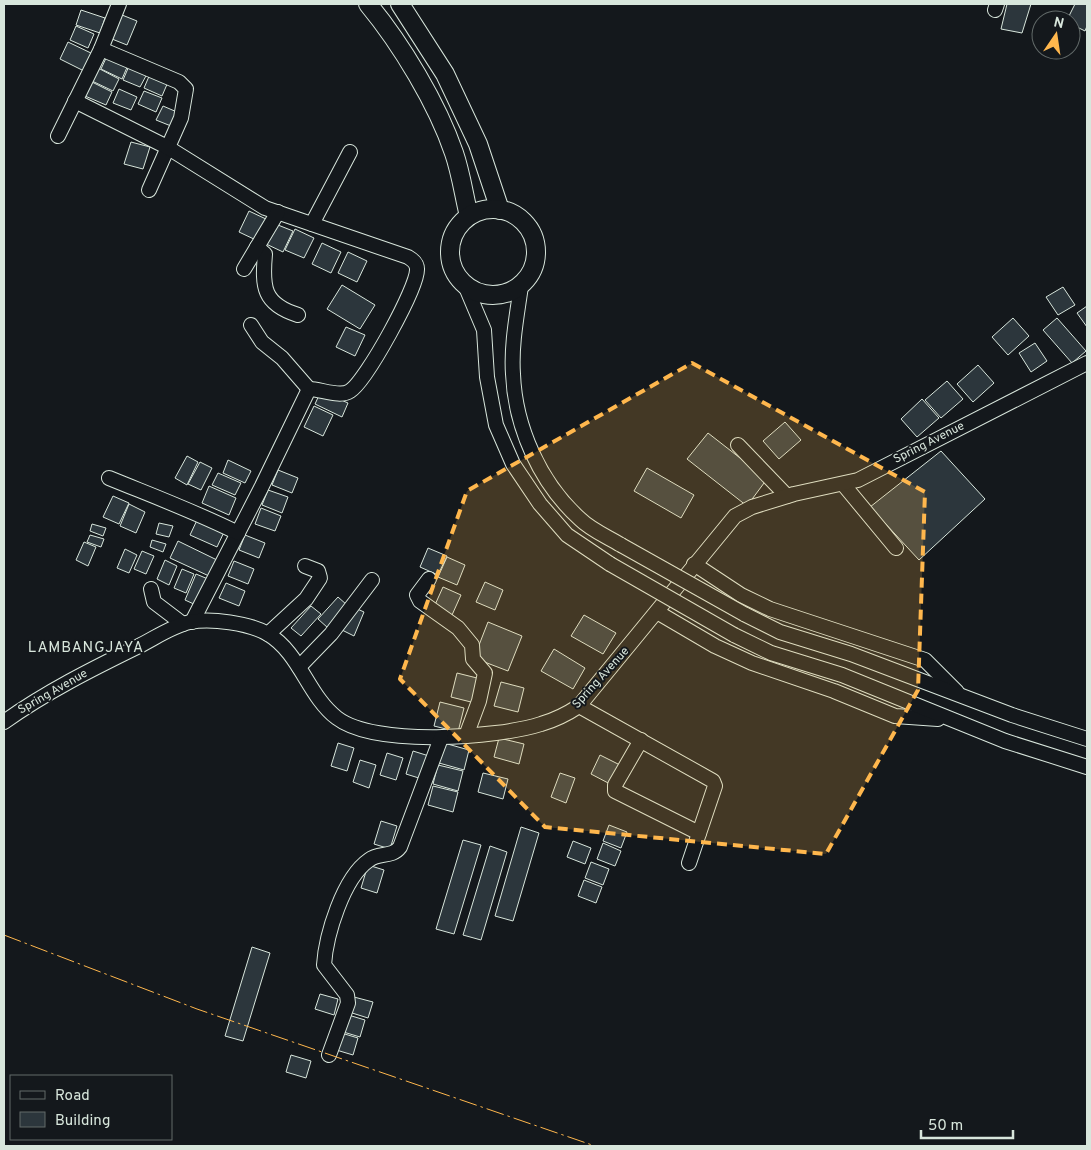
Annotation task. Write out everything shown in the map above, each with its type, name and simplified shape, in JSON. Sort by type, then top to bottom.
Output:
[{"type":"main road","points":[[368,4],[384,23],[424,86],[454,153],[469,216]]},
{"type":"main road","points":[[400,4],[445,74],[478,144],[500,210]]},
{"type":"main road","points":[[484,210],[500,210],[519,217],[532,232],[537,252],[533,271],[521,286],[503,295],[483,294],[465,285],[453,269],[450,250],[456,231],[469,216],[484,210]]},
{"type":"street","points":[[58,136],[101,49],[119,4]]},
{"type":"street","points":[[101,49],[184,85],[186,95],[181,118],[149,190]]},
{"type":"street","points":[[75,101],[168,147],[247,198],[278,212],[408,258],[414,262],[417,268],[412,292],[368,369],[354,388],[342,394],[309,389],[282,358],[262,342],[251,325]]},
{"type":"street","points":[[312,224],[350,152]]},
{"type":"street","points":[[244,269],[278,212]]},
{"type":"street","points":[[257,247],[265,254],[262,275],[268,296],[278,308],[298,315]]},
{"type":"street","points":[[465,285],[484,330],[487,377],[496,425],[513,464],[540,504],[567,535],[610,564],[734,635],[771,653],[842,676],[1005,741],[1087,767]]},
{"type":"street","points":[[521,286],[514,333],[512,374],[521,419],[533,456],[554,491],[580,520],[744,614],[780,632],[851,654],[961,696],[1087,739]]},
{"type":"street","name":"Spring Avenue","points":[[4,722],[36,699],[188,623],[241,624],[268,634],[299,667],[330,713],[344,723],[364,730],[393,735],[442,738],[505,733],[540,725],[564,716],[579,706],[735,516],[752,507],[788,496],[858,480],[1084,369]]},
{"type":"street","points":[[151,589],[154,602],[188,623],[238,533],[309,389]]},
{"type":"street","points":[[738,445],[788,496]]},
{"type":"street","points":[[109,478],[163,501],[190,510],[238,533]]},
{"type":"street","points":[[843,484],[896,548]]},
{"type":"street","points":[[694,564],[741,595],[770,609],[925,660],[961,696]]},
{"type":"street","points":[[268,634],[306,599],[320,578],[318,571],[305,566]]},
{"type":"street","points":[[429,579],[417,595],[418,598],[458,628],[472,645],[473,659],[485,673],[479,702],[466,736]]},
{"type":"street","points":[[299,667],[331,634],[372,580]]},
{"type":"street","points":[[656,612],[715,646],[752,663],[834,691],[894,716],[951,720]]},
{"type":"street","points":[[579,706],[714,781],[715,786],[689,863]]},
{"type":"street","points":[[329,1055],[348,1003],[347,995],[324,965],[335,915],[349,882],[362,867],[370,859],[391,854],[400,847],[442,738]]},
{"type":"street","points":[[641,740],[615,785],[615,791],[700,833]]},
{"type":"highlighted area","points":[[692,363],[925,492],[918,690],[826,854],[545,827],[400,679],[467,491]]},
{"type":"building","points":[[1007,4],[1031,4],[1022,33],[1001,29]]},
{"type":"building","points":[[1075,4],[1087,4],[1087,26],[1085,31],[1081,29],[1081,10],[1072,10]]},
{"type":"building","points":[[81,10],[105,18],[100,33],[76,25]]},
{"type":"building","points":[[122,15],[137,21],[127,45],[112,39]]},
{"type":"building","points":[[76,26],[94,34],[88,48],[70,40]]},
{"type":"building","points":[[68,42],[93,54],[84,71],[60,59]]},
{"type":"building","points":[[107,56],[128,65],[122,79],[101,69]]},
{"type":"building","points":[[129,66],[147,74],[140,87],[123,80]]},
{"type":"building","points":[[98,68],[119,79],[113,91],[92,81]]},
{"type":"building","points":[[150,74],[168,82],[162,96],[144,88]]},
{"type":"building","points":[[92,82],[112,92],[106,105],[85,96]]},
{"type":"building","points":[[119,89],[137,97],[131,110],[113,103]]},
{"type":"building","points":[[144,91],[162,98],[156,112],[138,104]]},
{"type":"building","points":[[163,106],[177,112],[171,126],[156,120]]},
{"type":"building","points":[[131,142],[150,147],[143,169],[124,164]]},
{"type":"building","points":[[249,211],[268,220],[258,241],[239,232]]},
{"type":"building","points":[[273,223],[293,231],[283,252],[264,243]]},
{"type":"building","points":[[295,229],[314,238],[304,258],[285,250]]},
{"type":"building","points":[[322,243],[341,252],[331,273],[312,264]]},
{"type":"building","points":[[348,252],[367,261],[357,282],[338,273]]},
{"type":"building","points":[[342,285],[375,305],[360,329],[327,309]]},
{"type":"building","points":[[1063,287],[1075,305],[1058,315],[1046,297]]},
{"type":"building","points":[[1087,306],[1087,327],[1077,313]]},
{"type":"building","points":[[1013,318],[1029,336],[1008,355],[992,337]]},
{"type":"building","points":[[1057,318],[1086,351],[1072,363],[1043,330]]},
{"type":"building","points":[[346,327],[365,335],[355,356],[336,347]]},
{"type":"building","points":[[1035,343],[1047,361],[1031,372],[1019,353]]},
{"type":"building","points":[[978,365],[994,383],[973,402],[957,384]]},
{"type":"building","points":[[947,381],[963,399],[941,418],[925,400]]},
{"type":"building","points":[[321,391],[348,403],[342,417],[315,404]]},
{"type":"building","points":[[922,399],[939,418],[917,437],[901,419]]},
{"type":"building","points":[[314,406],[333,415],[323,436],[304,427]]},
{"type":"building","points":[[785,422],[801,440],[779,459],[763,441]]},
{"type":"building","points":[[708,433],[767,479],[747,506],[687,459]]},
{"type":"building","points":[[941,451],[985,499],[919,560],[870,507]]},
{"type":"building","points":[[187,456],[198,462],[187,485],[175,478]]},
{"type":"building","points":[[228,460],[251,471],[245,483],[223,473]]},
{"type":"building","points":[[200,462],[212,468],[201,490],[188,484]]},
{"type":"building","points":[[647,468],[694,495],[681,518],[634,491]]},
{"type":"building","points":[[278,470],[298,478],[292,493],[272,485]]},
{"type":"building","points":[[218,473],[241,483],[235,495],[212,485]]},
{"type":"building","points":[[209,486],[236,498],[229,515],[202,503]]},
{"type":"building","points":[[268,490],[288,497],[282,513],[262,505]]},
{"type":"building","points":[[113,496],[129,503],[119,524],[103,517]]},
{"type":"building","points":[[129,504],[145,512],[136,533],[120,526]]},
{"type":"building","points":[[261,508],[281,516],[275,531],[255,524]]},
{"type":"building","points":[[198,518],[225,530],[217,547],[190,535]]},
{"type":"building","points":[[159,523],[173,526],[169,537],[156,534]]},
{"type":"building","points":[[92,524],[106,528],[103,536],[90,531]]},
{"type":"building","points":[[90,535],[104,539],[101,547],[87,542]]},
{"type":"building","points":[[245,535],[265,543],[259,558],[239,550]]},
{"type":"building","points":[[152,540],[166,544],[163,552],[150,547]]},
{"type":"building","points":[[178,541],[217,560],[209,576],[170,558]]},
{"type":"building","points":[[84,542],[96,547],[88,566],[76,560]]},
{"type":"building","points":[[428,548],[447,556],[438,575],[420,567]]},
{"type":"building","points":[[125,549],[137,555],[129,573],[117,568]]},
{"type":"building","points":[[142,551],[154,556],[146,574],[134,569]]},
{"type":"building","points":[[447,557],[465,565],[457,585],[438,577]]},
{"type":"building","points":[[165,560],[177,566],[169,585],[157,579]]},
{"type":"building","points":[[234,561],[254,569],[248,584],[228,576]]},
{"type":"building","points":[[182,569],[194,574],[186,593],[174,588]]},
{"type":"building","points":[[196,574],[208,579],[196,605],[185,600]]},
{"type":"building","points":[[485,582],[503,590],[495,610],[476,602]]},
{"type":"building","points":[[226,583],[245,591],[239,606],[219,598]]},
{"type":"building","points":[[443,587],[461,595],[452,615],[434,607]]},
{"type":"building","points":[[338,597],[347,605],[328,628],[318,619]]},
{"type":"building","points":[[311,606],[321,614],[301,636],[291,628]]},
{"type":"building","points":[[353,607],[364,612],[354,636],[342,630]]},
{"type":"building","points":[[584,615],[616,633],[603,654],[571,636]]},
{"type":"building","points":[[488,622],[522,636],[508,671],[474,658]]},
{"type":"building","points":[[554,649],[585,668],[573,689],[541,671]]},
{"type":"building","points":[[457,673],[481,679],[475,703],[451,697]]},
{"type":"building","points":[[501,682],[524,688],[518,712],[494,706]]},
{"type":"building","points":[[440,702],[464,708],[458,732],[434,726]]},
{"type":"building","points":[[499,738],[524,744],[519,764],[494,757]]},
{"type":"building","points":[[338,743],[354,748],[347,771],[331,766]]},
{"type":"building","points":[[444,743],[469,750],[464,770],[439,763]]},
{"type":"building","points":[[413,751],[429,756],[422,779],[406,774]]},
{"type":"building","points":[[387,753],[403,758],[396,780],[380,775]]},
{"type":"building","points":[[600,755],[622,766],[612,785],[591,774]]},
{"type":"building","points":[[360,760],[376,765],[369,788],[353,782]]},
{"type":"building","points":[[438,765],[463,771],[458,791],[433,784]]},
{"type":"building","points":[[483,773],[508,779],[503,799],[478,792]]},
{"type":"building","points":[[560,773],[575,778],[566,803],[551,797]]},
{"type":"building","points":[[433,786],[458,792],[453,812],[428,805]]},
{"type":"building","points":[[381,821],[397,826],[390,849],[374,844]]},
{"type":"building","points":[[609,825],[627,832],[621,848],[603,841]]},
{"type":"building","points":[[521,827],[539,833],[513,921],[495,916]]},
{"type":"building","points":[[463,840],[481,845],[454,934],[436,929]]},
{"type":"building","points":[[573,841],[591,848],[585,864],[567,857]]},
{"type":"building","points":[[603,843],[621,851],[615,866],[597,859]]},
{"type":"building","points":[[490,846],[507,852],[481,940],[463,935]]},
{"type":"building","points":[[591,862],[609,869],[603,885],[585,878]]},
{"type":"building","points":[[368,865],[384,870],[377,893],[361,888]]},
{"type":"building","points":[[584,880],[602,887],[596,903],[578,896]]},
{"type":"building","points":[[252,947],[270,953],[243,1041],[225,1036]]},
{"type":"building","points":[[320,994],[338,999],[334,1015],[315,1009]]},
{"type":"building","points":[[354,997],[373,1002],[368,1018],[349,1012]]},
{"type":"building","points":[[345,1014],[365,1020],[360,1037],[340,1031]]},
{"type":"building","points":[[338,1032],[358,1038],[353,1055],[333,1049]]},
{"type":"building","points":[[291,1055],[311,1061],[306,1078],[286,1072]]},
{"type":"power","points":[[4,935],[197,1009],[595,1146]]},
{"type":"district","name":"LAMBANGJAYA","points":[[86,648]]}]
